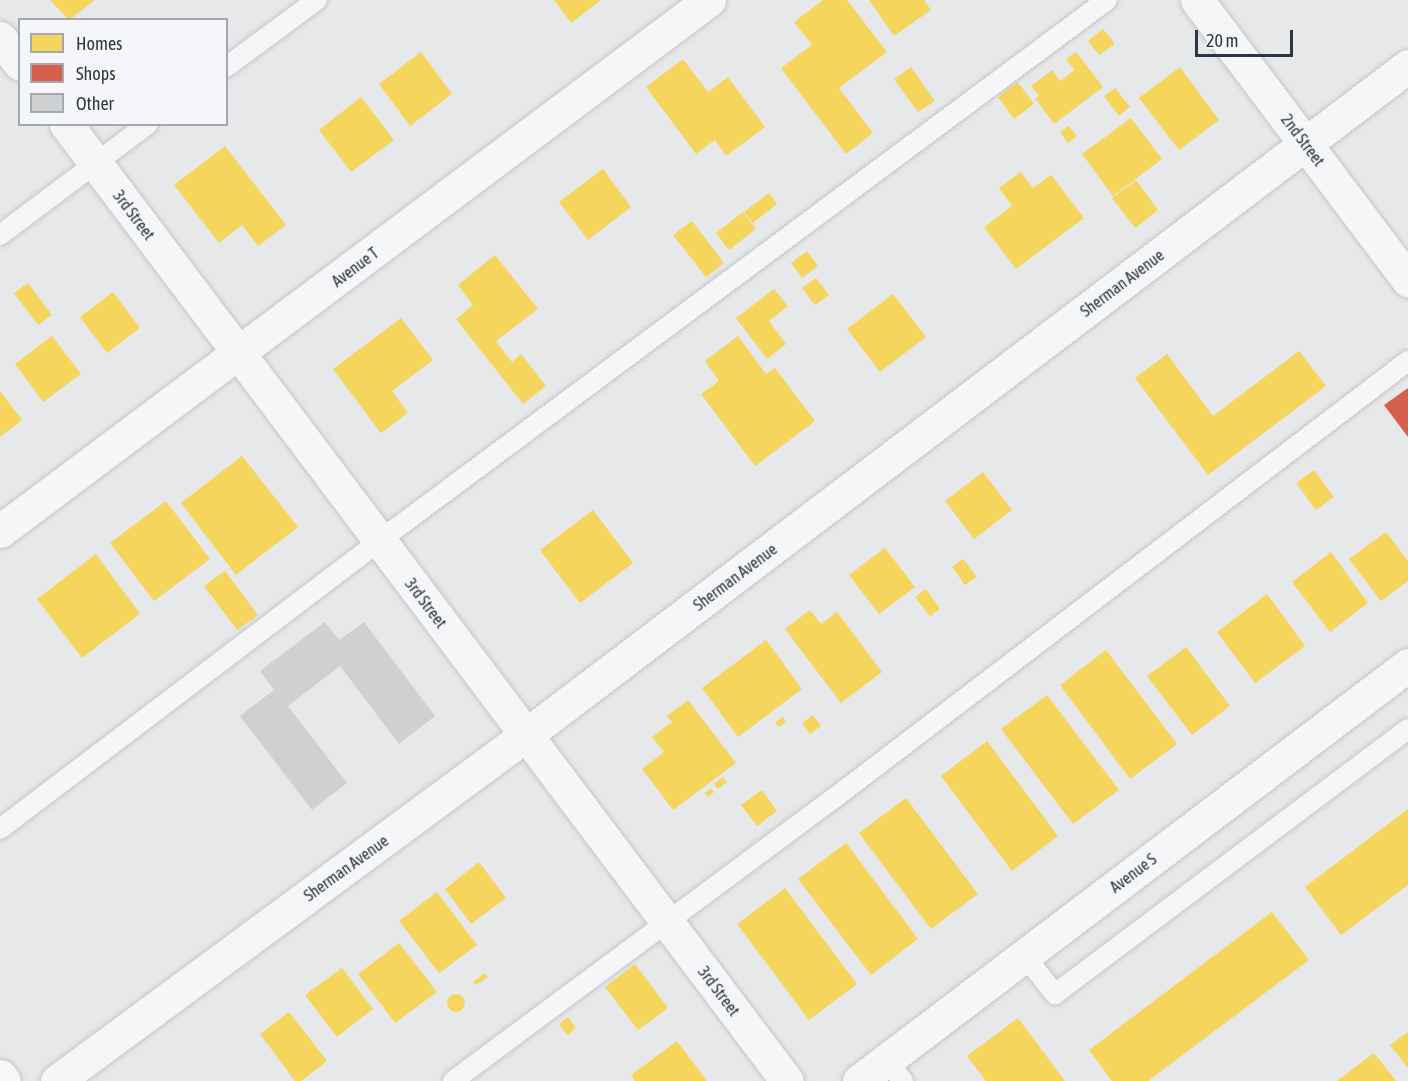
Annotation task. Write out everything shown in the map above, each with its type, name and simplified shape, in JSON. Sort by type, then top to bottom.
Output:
[{"type":"main road","points":[[0,1076],[4,1081]]},
{"type":"street","name":"Avenue T","points":[[0,531],[709,0]]},
{"type":"street","name":"2nd Street","points":[[1197,0],[1408,280]]},
{"type":"street","points":[[0,38],[18,61]]},
{"type":"street","name":"Sherman Avenue","points":[[57,1081],[526,735],[1408,66]]},
{"type":"street","name":"3rd Street","points":[[67,126],[787,1081]]},
{"type":"street","name":"Avenue S","points":[[859,1081],[894,1070],[1024,956],[1408,665]]},
{"type":"lane","points":[[228,66],[317,0]]},
{"type":"lane","points":[[0,829],[379,541],[1107,0]]},
{"type":"lane","points":[[0,235],[145,126]]},
{"type":"lane","points":[[453,1081],[668,923],[1408,361]]},
{"type":"lane","points":[[1024,956],[1055,994],[1408,729]]},
{"type":"building: Homes","points":[[50,0],[95,0],[72,18],[67,18]]},
{"type":"building: Homes","points":[[554,0],[601,0],[571,23]]},
{"type":"building: Homes","points":[[823,0],[847,0],[887,52],[839,88],[873,133],[846,154],[781,68],[812,45],[794,22]]},
{"type":"building: Homes","points":[[869,0],[924,0],[931,10],[894,36]]},
{"type":"building: Homes","points":[[1103,29],[1115,44],[1099,55],[1088,41]]},
{"type":"building: Homes","points":[[421,52],[452,94],[410,126],[379,84]]},
{"type":"building: Homes","points":[[1076,52],[1103,87],[1054,124],[1035,98],[1039,96],[1031,86],[1052,70],[1060,81],[1075,70],[1066,59]]},
{"type":"building: Homes","points":[[683,59],[708,92],[728,77],[765,127],[726,156],[715,140],[696,154],[646,87]]},
{"type":"building: Homes","points":[[911,67],[935,101],[918,112],[894,79]]},
{"type":"building: Homes","points":[[1180,67],[1219,120],[1179,150],[1139,98]]},
{"type":"building: Homes","points":[[1018,82],[1034,104],[1014,119],[998,97]]},
{"type":"building: Homes","points":[[1115,88],[1130,107],[1119,116],[1104,96]]},
{"type":"building: Homes","points":[[361,97],[394,140],[351,172],[319,130]]},
{"type":"building: Homes","points":[[1131,118],[1162,159],[1113,196],[1082,154]]},
{"type":"building: Homes","points":[[1069,126],[1077,136],[1068,143],[1060,132]]},
{"type":"building: Homes","points":[[225,146],[286,225],[258,246],[242,225],[219,243],[174,185]]},
{"type":"building: Homes","points":[[603,169],[631,207],[588,240],[559,202]]},
{"type":"building: Homes","points":[[1021,172],[1033,188],[1051,175],[1084,218],[1016,269],[984,227],[1012,206],[999,188]]},
{"type":"building: Homes","points":[[1136,180],[1158,210],[1135,228],[1112,198]]},
{"type":"building: Homes","points":[[769,193],[777,204],[753,223],[744,212]]},
{"type":"building: Homes","points":[[743,212],[756,229],[729,250],[716,233]]},
{"type":"building: Homes","points":[[692,221],[724,263],[706,277],[673,235]]},
{"type":"building: Homes","points":[[807,251],[818,266],[802,278],[791,263]]},
{"type":"building: Homes","points":[[495,255],[538,309],[496,341],[512,362],[521,354],[546,386],[523,404],[456,319],[473,305],[458,285]]},
{"type":"building: Homes","points":[[816,278],[829,295],[815,305],[802,288]]},
{"type":"building: Homes","points":[[28,283],[52,315],[38,325],[14,293]]},
{"type":"building: Homes","points":[[774,289],[788,306],[769,321],[786,344],[767,359],[736,318]]},
{"type":"building: Homes","points":[[113,292],[140,328],[107,353],[80,317]]},
{"type":"building: Homes","points":[[893,294],[926,337],[880,372],[847,329]]},
{"type":"building: Homes","points":[[401,318],[433,360],[392,391],[408,413],[381,433],[333,369]]},
{"type":"building: Homes","points":[[52,336],[81,374],[43,402],[15,364]]},
{"type":"building: Homes","points":[[738,336],[766,374],[775,368],[815,421],[755,466],[701,394],[719,381],[705,361]]},
{"type":"building: Homes","points":[[1299,351],[1326,386],[1208,475],[1135,378],[1167,354],[1213,416]]},
{"type":"building: Homes","points":[[0,391],[22,420],[0,437]]},
{"type":"building: Homes","points":[[242,456],[298,527],[236,575],[181,503]]},
{"type":"building: Homes","points":[[1314,470],[1334,497],[1316,510],[1296,483]]},
{"type":"building: Homes","points":[[983,472],[1012,510],[974,539],[945,501]]},
{"type":"building: Homes","points":[[166,501],[210,559],[154,601],[110,543]]},
{"type":"building: Homes","points":[[593,510],[633,563],[580,603],[540,550]]},
{"type":"building: Homes","points":[[1386,532],[1408,561],[1408,581],[1381,601],[1349,559]]},
{"type":"building: Homes","points":[[885,548],[915,587],[879,614],[849,575]]},
{"type":"building: Homes","points":[[1331,552],[1368,603],[1330,632],[1292,582]]},
{"type":"building: Homes","points":[[96,554],[140,614],[82,658],[37,599]]},
{"type":"building: Homes","points":[[963,559],[977,577],[965,585],[952,567]]},
{"type":"building: Homes","points":[[225,571],[258,615],[237,630],[204,586]]},
{"type":"building: Homes","points":[[926,589],[940,609],[930,616],[915,597]]},
{"type":"building: Homes","points":[[1267,594],[1305,646],[1255,683],[1217,632]]},
{"type":"building: Homes","points":[[810,610],[821,624],[837,612],[882,672],[841,703],[785,629]]},
{"type":"building: Homes","points":[[766,640],[802,689],[738,737],[702,688]]},
{"type":"building: Homes","points":[[1186,647],[1230,706],[1192,735],[1147,676]]},
{"type":"building: Homes","points":[[1106,650],[1177,744],[1130,779],[1060,685]]},
{"type":"building: Homes","points":[[1047,695],[1119,790],[1073,824],[1001,729]]},
{"type":"building: Homes","points":[[688,700],[736,763],[673,810],[642,769],[664,752],[652,737],[672,722],[667,716]]},
{"type":"building: Homes","points":[[813,715],[821,726],[810,734],[802,723]]},
{"type":"building: Homes","points":[[783,717],[786,722],[779,727],[775,723]]},
{"type":"building: Homes","points":[[987,741],[1058,836],[1012,871],[941,776]]},
{"type":"building: Homes","points":[[723,777],[727,782],[718,789],[714,784]]},
{"type":"building: Homes","points":[[711,788],[714,792],[708,797],[705,793]]},
{"type":"building: Homes","points":[[762,790],[777,811],[757,826],[741,805]]},
{"type":"building: Homes","points":[[906,798],[978,894],[931,929],[859,833]]},
{"type":"building: Homes","points":[[1408,809],[1408,885],[1341,935],[1305,887]]},
{"type":"building: Homes","points":[[846,843],[918,939],[871,975],[798,879]]},
{"type":"building: Homes","points":[[479,862],[506,898],[471,924],[445,889]]},
{"type":"building: Homes","points":[[785,888],[857,984],[809,1020],[737,924]]},
{"type":"building: Homes","points":[[437,892],[477,945],[439,973],[399,921]]},
{"type":"building: Homes","points":[[1272,912],[1309,960],[1148,1081],[1112,1081],[1089,1050]]},
{"type":"building: Homes","points":[[399,943],[437,992],[395,1023],[358,974]]},
{"type":"building: Homes","points":[[635,964],[668,1008],[638,1030],[605,987]]},
{"type":"building: Homes","points":[[342,968],[373,1009],[337,1037],[305,995]]},
{"type":"building: Homes","points":[[485,973],[488,977],[476,985],[473,982]]},
{"type":"building: Homes","points":[[456,994],[462,997],[465,1003],[462,1009],[456,1012],[450,1009],[447,1003],[450,997]]},
{"type":"building: Homes","points":[[289,1012],[327,1061],[301,1081],[295,1081],[260,1034]]},
{"type":"building: Homes","points":[[568,1017],[576,1028],[567,1035],[559,1024]]},
{"type":"building: Homes","points":[[1018,1018],[1065,1081],[986,1081],[967,1056]]},
{"type":"building: Homes","points":[[1408,1032],[1408,1068],[1390,1045]]},
{"type":"building: Homes","points":[[677,1041],[707,1081],[635,1081],[631,1075]]},
{"type":"building: Homes","points":[[1374,1053],[1396,1081],[1337,1081]]},
{"type":"building: Shops","points":[[1408,388],[1408,437],[1384,405]]},
{"type":"building: Other","points":[[325,622],[339,640],[364,622],[435,716],[399,744],[340,666],[288,706],[347,783],[312,810],[240,716],[274,690],[260,671]]}]
